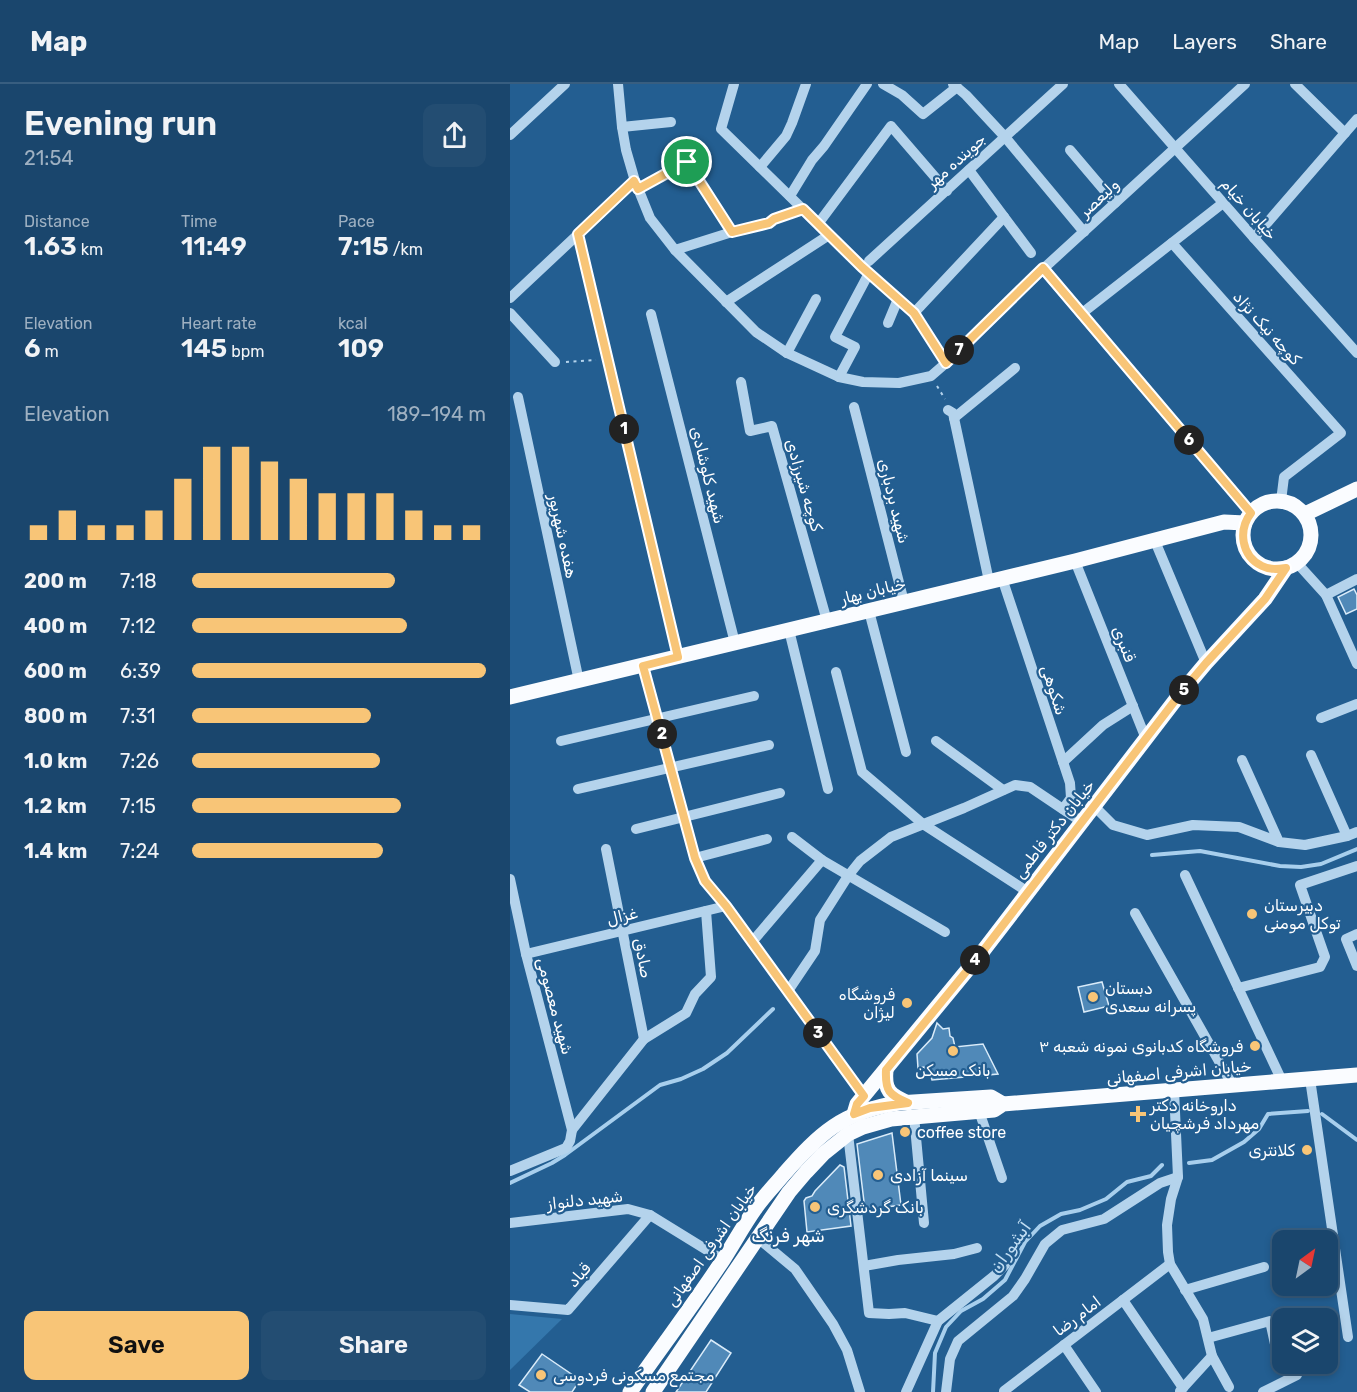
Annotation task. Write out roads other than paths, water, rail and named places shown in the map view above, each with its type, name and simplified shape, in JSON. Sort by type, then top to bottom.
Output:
[{"type":"main road","points":[[1305,514],[1357,489]]},
{"type":"main road","points":[[1281,501],[1290,503],[1305,514],[1311,531],[1311,540],[1304,557],[1292,566],[1274,569],[1263,566],[1253,559],[1246,550],[1243,531],[1248,518],[1259,506],[1268,502],[1281,501]]},
{"type":"main road","name":"خیابان بهار","points":[[510,698],[1075,561],[1224,522],[1248,518]]},
{"type":"main road","name":"خیابان دکتر فاطمی","points":[[854,1114],[857,1104],[983,951],[1206,663],[1292,566]]},
{"type":"main road","points":[[886,1070],[885,1082],[888,1090],[911,1110]]},
{"type":"main road","name":"خیابان اشرفی اصفهانی","points":[[630,1392],[723,1260],[755,1208],[803,1152],[825,1132],[854,1114],[870,1108],[979,1112],[994,1110],[1003,1104],[1357,1075]]},
{"type":"main road","name":"خیابان اشرفی اصفهانی","points":[[653,1392],[789,1192],[823,1154],[848,1134],[911,1110],[991,1097],[1003,1104]]},
{"type":"street","points":[[618,84],[622,127],[636,185],[650,218],[675,250],[756,332],[787,353],[839,377],[855,347],[835,337],[869,273]]},
{"type":"street","points":[[734,84],[722,129],[829,235],[914,313],[946,363]]},
{"type":"street","points":[[760,167],[784,140],[806,84]]},
{"type":"street","points":[[790,196],[812,160],[867,84]]},
{"type":"street","points":[[883,84],[902,95],[923,114],[955,86],[1005,138],[1084,232]]},
{"type":"street","name":"جوینده مهر","points":[[869,261],[1063,84]]},
{"type":"street","name":"خیابان خیام","points":[[1119,84],[1357,353]]},
{"type":"street","name":"ولیعصر","points":[[839,377],[864,382],[899,383],[930,376],[1043,268],[1245,84]]},
{"type":"street","points":[[1295,84],[1345,133]]},
{"type":"street","points":[[510,135],[559,86]]},
{"type":"street","points":[[1254,238],[1357,119]]},
{"type":"street","points":[[622,127],[671,122]]},
{"type":"street","points":[[818,224],[891,126],[946,190]]},
{"type":"street","points":[[1070,150],[1115,203]]},
{"type":"street","points":[[510,298],[578,234],[636,185],[687,162],[732,232]]},
{"type":"street","points":[[969,170],[1031,253]]},
{"type":"street","points":[[1082,314],[1223,202]]},
{"type":"street","points":[[675,250],[769,223],[803,209]]},
{"type":"street","points":[[914,313],[1004,217]]},
{"type":"street","points":[[578,234],[678,657]]},
{"type":"street","points":[[726,303],[829,235]]},
{"type":"street","name":"کوچه نیک نژاد","points":[[1172,243],[1341,432],[1284,477],[1281,501]]},
{"type":"street","points":[[1043,268],[1248,518]]},
{"type":"street","points":[[787,353],[816,299]]},
{"type":"street","points":[[888,323],[898,299]]},
{"type":"street","points":[[510,313],[555,362]]},
{"type":"street","name":"شهید کلوشادی","points":[[651,314],[735,643]]},
{"type":"street","name":"شکوهی","points":[[1015,368],[951,413],[996,580],[1070,783],[1071,798],[1063,809]]},
{"type":"street","name":"کوچه شیرزادی","points":[[741,382],[750,430],[772,426],[827,621]]},
{"type":"street","name":"هفده شهریور","points":[[518,397],[579,681]]},
{"type":"street","name":"شهید بردباری","points":[[854,407],[904,602]]},
{"type":"street","points":[[1155,541],[1206,663]]},
{"type":"street","name":"قنبری","points":[[1075,561],[1146,739]]},
{"type":"street","points":[[1292,566],[1326,594],[1357,664]]},
{"type":"street","points":[[1326,594],[1357,579]]},
{"type":"street","points":[[869,611],[906,752]]},
{"type":"street","points":[[789,630],[828,789]]},
{"type":"street","points":[[1347,640],[1357,635]]},
{"type":"street","points":[[643,666],[695,858],[705,881],[726,906],[864,1096]]},
{"type":"street","points":[[836,672],[862,772],[923,824],[1028,892]]},
{"type":"street","points":[[561,741],[753,696]]},
{"type":"street","points":[[1321,718],[1357,704]]},
{"type":"street","points":[[1063,762],[1103,726],[1133,706]]},
{"type":"street","points":[[936,741],[1003,790]]},
{"type":"street","points":[[578,789],[769,745]]},
{"type":"street","points":[[1094,806],[1113,825],[1147,835],[1193,825],[1239,827],[1279,842],[1305,845],[1352,834],[1311,755]]},
{"type":"street","points":[[1242,760],[1279,842]]},
{"type":"street","points":[[788,991],[815,951],[820,920],[848,876],[860,861],[891,837],[1015,785],[1030,788],[1082,822]]},
{"type":"street","points":[[636,829],[780,793]]},
{"type":"street","points":[[792,837],[822,860],[945,932]]},
{"type":"street","points":[[695,858],[767,839]]},
{"type":"street","name":"صادق","points":[[606,849],[644,1039]]},
{"type":"street","points":[[752,942],[822,860]]},
{"type":"street","points":[[1238,988],[1320,967],[1325,957],[1300,885],[1357,866]]},
{"type":"street","points":[[1185,875],[1282,1081]]},
{"type":"street","name":"شهید معصومی","points":[[510,879],[571,1136]]},
{"type":"street","name":"غزال","points":[[526,954],[726,906]]},
{"type":"street","points":[[510,1171],[566,1148],[571,1136],[644,1039],[686,1013],[695,994],[711,977],[706,911]]},
{"type":"street","points":[[1135,913],[1233,1086]]},
{"type":"street","points":[[1357,934],[1346,939],[1357,966]]},
{"type":"street","points":[[1310,1079],[1348,1337]]},
{"type":"street","points":[[1174,1090],[1178,1177],[1171,1199],[1167,1225],[1170,1264],[1203,1319],[1212,1356],[1229,1387]]},
{"type":"street","points":[[911,1110],[924,1223]]},
{"type":"street","points":[[979,1112],[1002,1178]]},
{"type":"street","points":[[848,1134],[869,1313],[905,1313],[938,1321]]},
{"type":"street","points":[[946,1392],[950,1359],[958,1341],[1013,1296],[1045,1244],[1062,1230],[1104,1219],[1160,1183],[1178,1177]]},
{"type":"street","name":"شهید دلنواز","points":[[510,1223],[628,1209],[650,1215],[723,1260]]},
{"type":"street","name":"قباد","points":[[510,1305],[568,1310],[650,1215]]},
{"type":"street","points":[[759,1239],[795,1269],[833,1324],[848,1350],[860,1392]]},
{"type":"street","points":[[864,1266],[954,1254],[977,1248]]},
{"type":"street","name":"امام رضا","points":[[1005,1392],[1004,1390],[1170,1264]]},
{"type":"street","points":[[906,1392],[938,1321],[1005,1265]]},
{"type":"street","points":[[1185,1290],[1264,1267]]},
{"type":"street","points":[[1123,1300],[1181,1390],[1212,1356]]},
{"type":"street","points":[[1208,1338],[1270,1322],[1272,1331]]},
{"type":"street","points":[[1064,1345],[1096,1392]]},
{"type":"street","points":[[1263,1392],[1297,1375]]},
{"type":"waterway","name":"آبشوران","points":[[1152,855],[1200,851],[1280,866],[1301,867],[1321,864],[1357,849]]},
{"type":"waterway","name":"آبشوران","points":[[510,1183],[565,1155],[660,1085],[703,1069],[727,1053],[773,1009]]},
{"type":"waterway","name":"آبشوران","points":[[1189,1163],[1212,1160],[1244,1142],[1259,1129],[1268,1114],[1308,1111]]},
{"type":"waterway","name":"آبشوران","points":[[1322,1114],[1357,1140]]},
{"type":"waterway","name":"آبشوران","points":[[933,1392],[935,1353],[946,1327],[961,1311],[983,1299],[1005,1280],[1025,1242],[1040,1226],[1061,1214],[1080,1210],[1106,1199],[1127,1182],[1151,1176],[1162,1165]]},
{"type":"place","name":"دبیرستان توکل مومنی","points":[[1252,914]]},
{"type":"place","name":"دبستان پسرانه سعدی","points":[[1093,997]]},
{"type":"place","name":"فروشگاه لیژان","points":[[907,1003]]},
{"type":"place","name":"فروشگاه کدبانوی نمونه شعبه ۳","points":[[1255,1046]]},
{"type":"place","name":"بانک مسکن","points":[[953,1051]]},
{"type":"place","name":"داروخانه دکتر مهرداد فرشچیان","points":[[1138,1114]]},
{"type":"place","name":"coffee store","points":[[905,1132]]},
{"type":"place","name":"کلانتری","points":[[1307,1150]]},
{"type":"place","name":"سینما آزادی","points":[[878,1175]]},
{"type":"place","name":"بانک گردشگری","points":[[815,1207]]},
{"type":"place","name":"مجتمع مسکونی فردوسی","points":[[541,1375]]},
{"type":"district","name":"شهر فرنگ","points":[[788,1236]]}]
